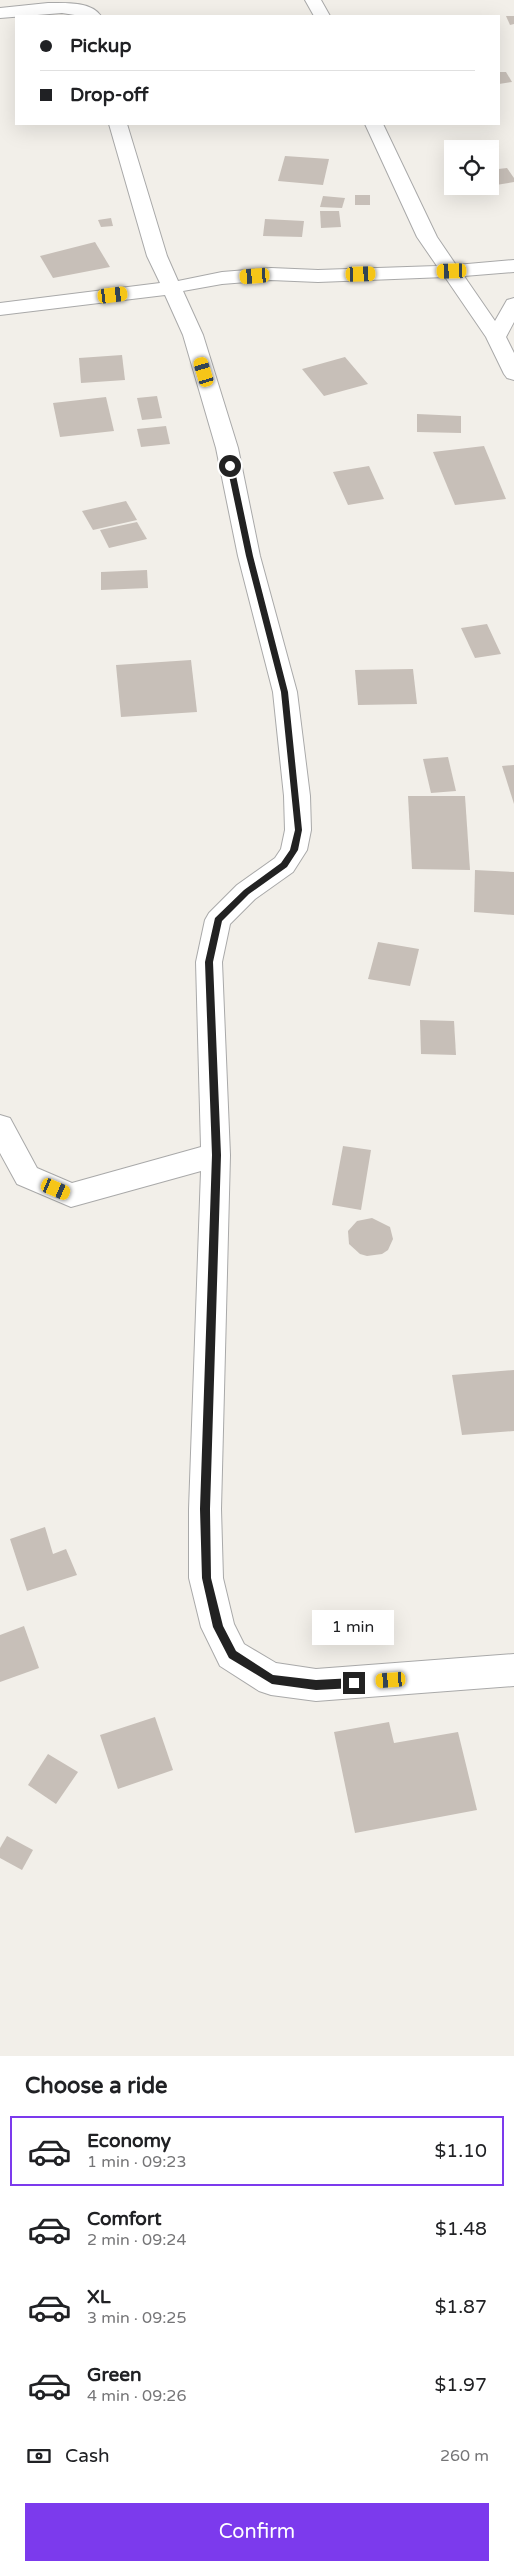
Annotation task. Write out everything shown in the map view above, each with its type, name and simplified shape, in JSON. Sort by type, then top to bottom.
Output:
[{"type":"street","points":[[313,0],[321,15]]},
{"type":"street","points":[[0,13],[70,8],[83,10],[91,15]]},
{"type":"street","points":[[118,125],[157,256],[170,288],[193,334],[227,448],[249,556],[285,692],[298,830],[294,850],[284,865],[246,892],[218,920],[209,962],[216,1155],[205,1509],[206,1578],[218,1627],[232,1655],[272,1679],[316,1685],[514,1670]]},
{"type":"street","points":[[374,125],[427,237],[496,337],[514,374]]},
{"type":"street","points":[[0,310],[170,288],[222,278],[271,274],[318,276],[452,271],[514,266]]},
{"type":"street","points":[[496,337],[514,304]]},
{"type":"street","points":[[0,1126],[27,1176],[72,1195],[216,1155]]},
{"type":"building","points":[[506,16],[514,16],[514,24],[510,25]]},
{"type":"building","points":[[500,72],[506,72],[512,82],[500,84]]},
{"type":"building","points":[[285,156],[329,159],[323,185],[278,181]]},
{"type":"building","points":[[507,168],[514,178],[514,182],[499,184],[499,169]]},
{"type":"building","points":[[355,195],[370,195],[370,205],[355,205]]},
{"type":"building","points":[[323,196],[345,198],[342,208],[320,207]]},
{"type":"building","points":[[320,211],[339,211],[341,227],[321,228]]},
{"type":"building","points":[[111,218],[113,226],[101,227],[98,220]]},
{"type":"building","points":[[265,219],[304,221],[302,237],[263,236]]},
{"type":"building","points":[[95,242],[110,267],[53,278],[40,256]]},
{"type":"building","points":[[122,355],[125,380],[81,383],[79,358]]},
{"type":"building","points":[[345,357],[368,384],[324,396],[302,369]]},
{"type":"building","points":[[157,396],[162,418],[142,420],[137,398]]},
{"type":"building","points":[[106,397],[114,431],[60,437],[53,403]]},
{"type":"building","points":[[417,414],[461,416],[461,433],[417,432]]},
{"type":"building","points":[[166,426],[170,444],[141,447],[137,429]]},
{"type":"building","points":[[484,446],[506,499],[455,505],[433,452]]},
{"type":"building","points":[[369,466],[384,499],[348,505],[333,472]]},
{"type":"building","points":[[126,501],[137,520],[93,530],[82,511]]},
{"type":"building","points":[[137,522],[147,539],[109,548],[100,530]]},
{"type":"building","points":[[147,570],[148,588],[101,590],[101,572]]},
{"type":"building","points":[[487,624],[501,654],[475,658],[461,628]]},
{"type":"building","points":[[191,660],[197,712],[121,717],[116,665]]},
{"type":"building","points":[[413,669],[417,704],[358,705],[355,670]]},
{"type":"building","points":[[448,757],[456,791],[431,793],[423,759]]},
{"type":"building","points":[[514,765],[514,804],[502,766]]},
{"type":"building","points":[[408,796],[465,796],[470,870],[412,869]]},
{"type":"building","points":[[475,870],[514,872],[514,915],[474,912]]},
{"type":"building","points":[[378,942],[419,949],[410,986],[368,979]]},
{"type":"building","points":[[420,1020],[454,1021],[456,1055],[421,1054]]},
{"type":"building","points":[[343,1146],[371,1150],[361,1210],[332,1205]]},
{"type":"building","points":[[372,1218],[390,1227],[393,1239],[388,1250],[382,1254],[367,1256],[360,1254],[349,1244],[348,1231],[357,1221]]},
{"type":"building","points":[[514,1370],[514,1431],[462,1435],[452,1375]]},
{"type":"building","points":[[45,1527],[53,1554],[66,1549],[77,1575],[27,1591],[10,1539]]},
{"type":"building","points":[[24,1626],[39,1668],[0,1682],[0,1635]]},
{"type":"building","points":[[155,1717],[173,1770],[118,1789],[100,1735]]},
{"type":"building","points":[[389,1722],[394,1743],[458,1732],[477,1810],[355,1833],[334,1732]]},
{"type":"building","points":[[48,1754],[78,1772],[56,1804],[28,1785]]},
{"type":"building","points":[[7,1836],[33,1850],[22,1870],[0,1858],[0,1848]]},
{"type":"route","points":[[230,466],[249,556],[285,692],[298,830],[294,850],[284,865],[246,892],[218,920],[209,962],[216,1155],[212,1345],[205,1509],[206,1578],[218,1627],[232,1655],[272,1679],[316,1685],[354,1683]]}]
